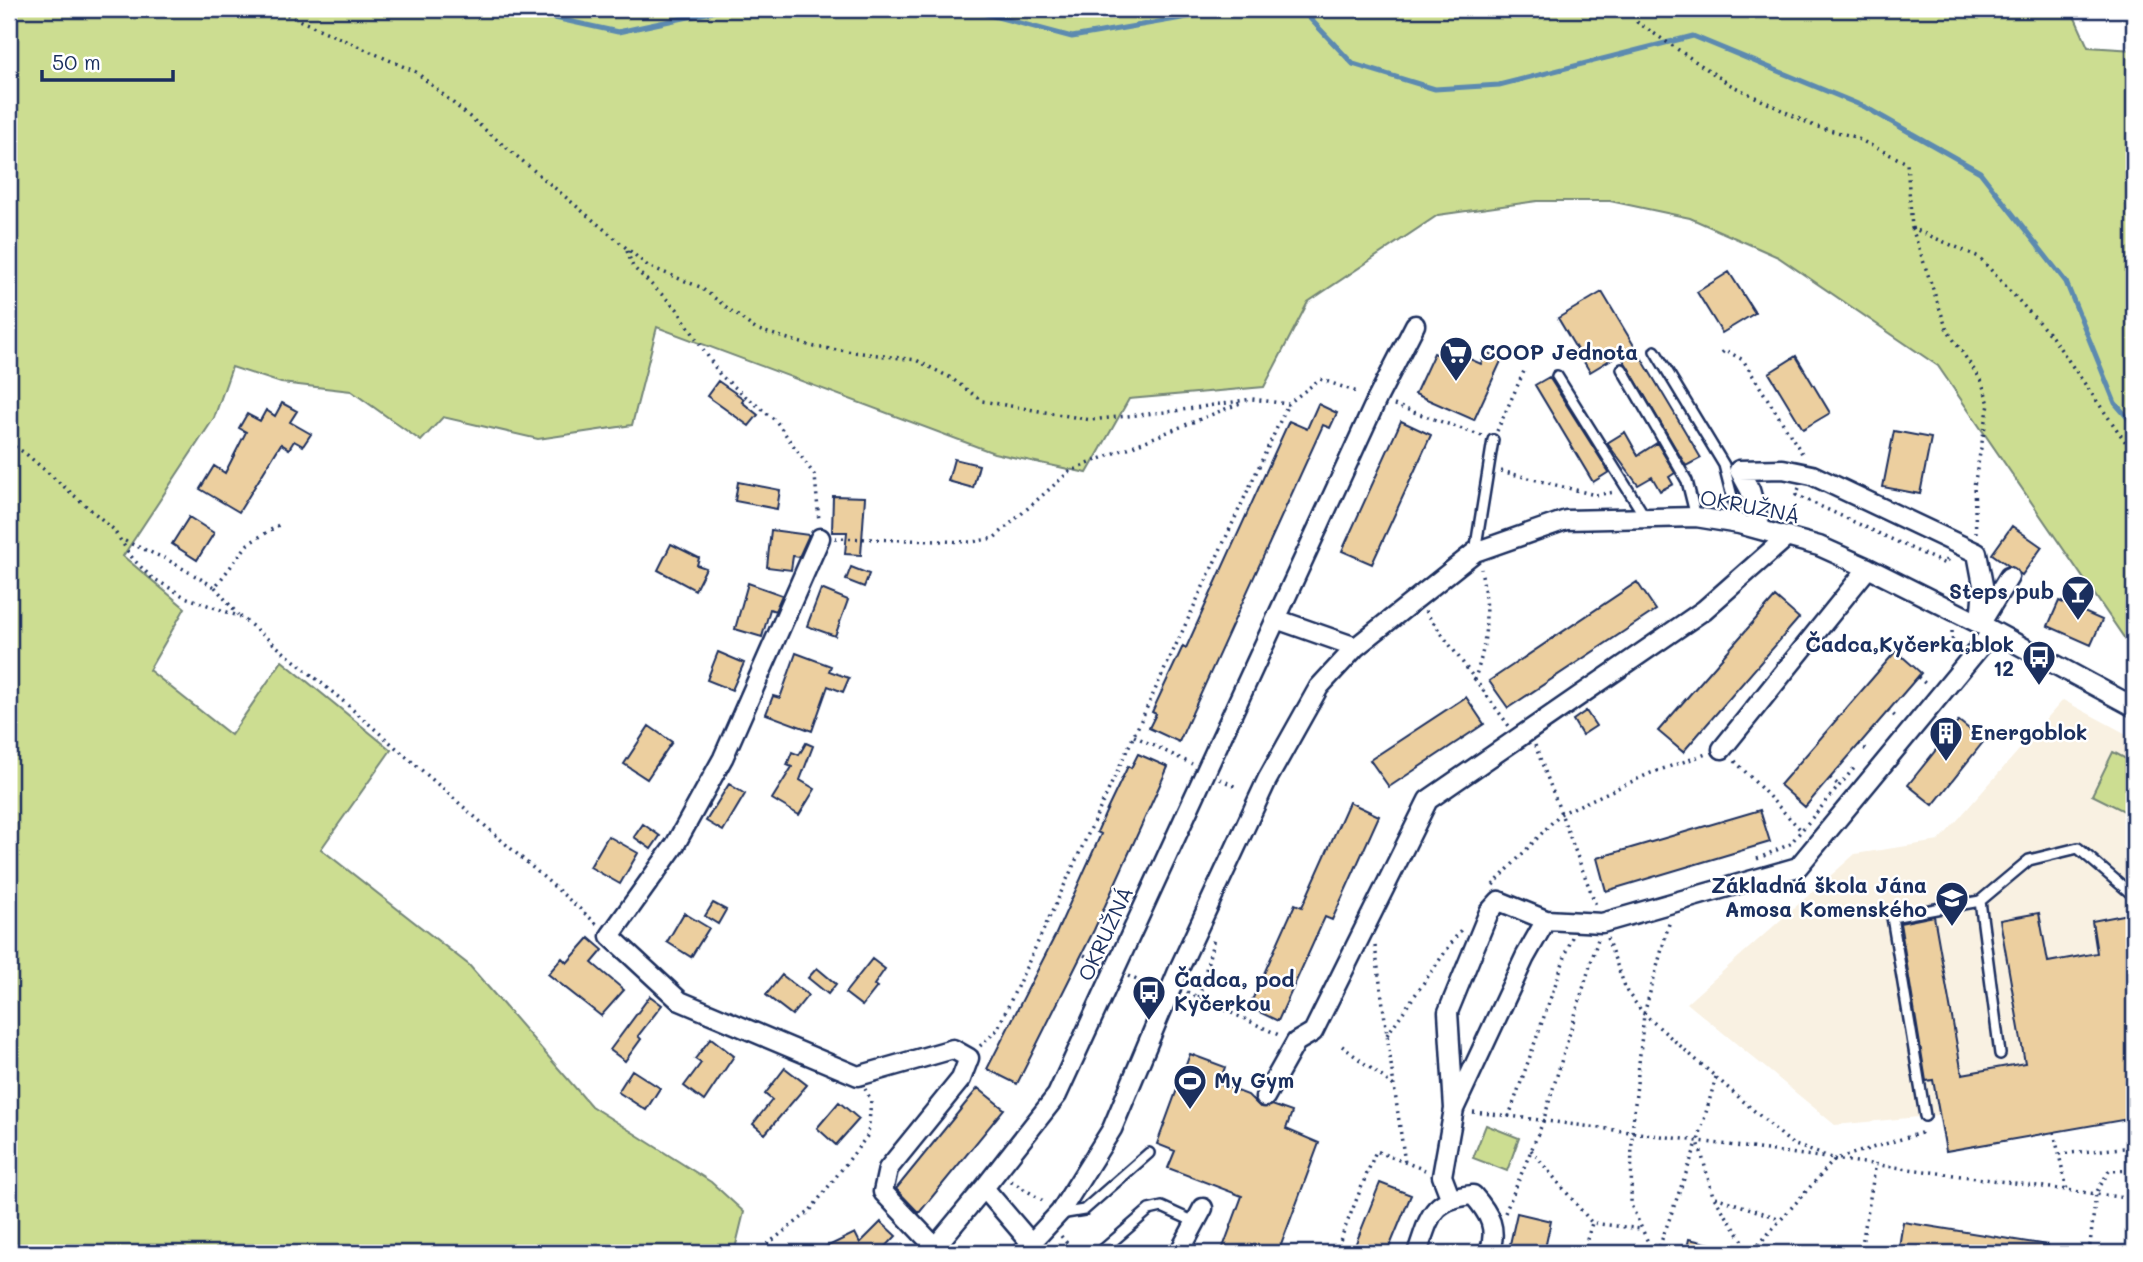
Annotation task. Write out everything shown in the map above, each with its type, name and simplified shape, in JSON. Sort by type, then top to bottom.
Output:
[{"type":"street","name":"OKRUŽNÁ","points":[[1415,325],[1377,399],[1057,1095],[984,1188],[1026,1248],[1052,1208],[1112,1129],[1172,986],[1267,780],[1319,687],[1356,647],[1475,552],[1566,520],[1696,517],[1740,524],[1788,536],[1868,568],[1987,627],[2134,707]]},
{"type":"street","points":[[1761,529],[1750,490],[1740,470],[1783,469],[1812,475],[1977,553],[1987,627]]},
{"type":"street","points":[[1265,1097],[1296,1042],[1313,1032],[1428,800],[1704,610],[1788,536]]},
{"type":"street","points":[[820,538],[723,758],[675,845],[610,936],[680,1001],[858,1076],[953,1049],[969,1058],[961,1079],[888,1169],[883,1192],[930,1250],[984,1188]]},
{"type":"street","points":[[1722,748],[1868,568]]},
{"type":"street","points":[[1450,1197],[1442,1175],[1454,1109],[1448,1012],[1489,912],[1499,901],[1546,920],[1602,923],[1798,867],[1987,627],[2008,578]]},
{"type":"street","points":[[1276,619],[1356,647]]},
{"type":"street","points":[[1454,1109],[1525,957],[1546,920]]},
{"type":"street","points":[[1417,1253],[1432,1213],[1450,1197],[1473,1195],[1489,1212],[1492,1245]]},
{"type":"street","points":[[1179,1253],[1199,1215]]},
{"type":"lane","points":[[1655,352],[1724,465],[1740,524]]},
{"type":"lane","points":[[1622,369],[1687,481],[1696,517]]},
{"type":"lane","points":[[1558,376],[1646,519]]},
{"type":"lane","points":[[1475,552],[1493,440]]},
{"type":"lane","points":[[1925,1116],[1892,917],[1980,901],[2029,860],[2078,848],[2134,896]]},
{"type":"lane","points":[[1980,901],[2000,1054]]},
{"type":"lane","points":[[1052,1208],[1076,1214],[1084,1210],[1149,1153]]},
{"type":"lane","points":[[1099,1253],[1149,1210],[1162,1207],[1199,1215]]},
{"type":"path","points":[[274,9],[325,28],[416,72],[648,266],[699,288],[755,329],[815,347],[916,360],[951,378],[982,401],[1091,420],[1252,399],[1288,404]]},
{"type":"path","points":[[1631,9],[1637,22],[1729,83],[1814,126],[1852,136],[1907,163],[1912,228],[1947,330],[1981,380],[1989,404],[1974,486],[1977,553]]},
{"type":"path","points":[[1912,228],[1979,257],[2052,337],[2134,454]]},
{"type":"path","points":[[626,248],[633,267],[677,309],[720,375],[776,421],[815,476],[820,538],[972,542],[995,538],[1070,471],[1252,399]]},
{"type":"path","points":[[969,1058],[997,1030],[1288,404],[1320,379],[1493,440],[1525,369]]},
{"type":"path","points":[[9,443],[25,453],[123,540],[166,559],[215,587],[241,617],[336,695],[610,936]]},
{"type":"path","points":[[1489,469],[1594,495],[1613,494],[1627,488]]},
{"type":"path","points":[[215,587],[248,544],[282,523]]},
{"type":"path","points":[[123,540],[133,559],[161,584],[198,603],[241,617]]},
{"type":"path","points":[[1474,680],[1484,648],[1488,621],[1483,580],[1475,552]]},
{"type":"path","points":[[1424,611],[1507,724]]},
{"type":"path","points":[[1952,631],[1955,642],[1952,654]]},
{"type":"path","points":[[1918,677],[1927,685]]},
{"type":"path","points":[[1920,693],[1933,678]]},
{"type":"path","points":[[1888,710],[1898,719]]},
{"type":"path","points":[[1891,727],[1905,710]]},
{"type":"path","points":[[1134,736],[1236,787]]},
{"type":"path","points":[[1747,862],[1784,848],[1876,743]]},
{"type":"path","points":[[1859,744],[1869,752]]},
{"type":"path","points":[[1537,747],[1627,992],[1644,1014],[1792,1144],[1835,1159]]},
{"type":"path","points":[[1485,895],[1560,814],[1651,773],[1722,748],[1801,830]]},
{"type":"path","points":[[1830,778],[1840,786]]},
{"type":"path","points":[[1655,1253],[1631,1205],[1632,1133],[1644,1014],[1670,918]]},
{"type":"path","points":[[1509,1116],[1572,937],[1578,929],[1602,923]]},
{"type":"path","points":[[1492,1245],[1543,1122],[1602,923]]},
{"type":"path","points":[[1387,1035],[1462,928]]},
{"type":"path","points":[[1199,997],[1214,936]]},
{"type":"path","points":[[1378,952],[1405,1163]]},
{"type":"path","points":[[1172,986],[1296,1042]]},
{"type":"path","points":[[1342,1046],[1394,1086]]},
{"type":"path","points":[[755,1253],[809,1212],[868,1135],[871,1100],[858,1076]]},
{"type":"path","points":[[1655,1253],[1698,1141],[1716,1077]]},
{"type":"path","points":[[1473,1112],[2134,1199]]},
{"type":"path","points":[[1698,1141],[1713,1196],[1751,1253],[1835,1159],[1921,1133],[1925,1116]]},
{"type":"path","points":[[2054,1132],[2067,1189]]},
{"type":"path","points":[[2059,1154],[2134,1147]]},
{"type":"path","points":[[1531,1150],[1592,1223],[1641,1229]]},
{"type":"path","points":[[1335,1253],[1376,1151],[1442,1175]]},
{"type":"path","points":[[1866,1253],[1861,1244],[1876,1163]]},
{"type":"path","points":[[2088,1253],[2096,1193],[2109,1171],[2134,1170]]},
{"type":"path","points":[[997,1172],[1052,1208]]},
{"type":"path","points":[[1713,1196],[1781,1219]]},
{"type":"path","points":[[1583,1253],[1592,1223]]},
{"type":"path","points":[[1059,1233],[1074,1253]]},
{"type":"shaded area","name":"Základná škola Jána Amosa Komenského","points":[[2063,700],[2134,738],[2134,1118],[1946,1151],[1939,1115],[1835,1125],[1687,1003],[1855,854],[1939,841]]},
{"type":"green space","points":[[9,9],[2071,9],[2088,47],[2134,50],[2134,648],[2125,639],[1938,366],[1778,257],[1690,218],[1610,201],[1537,201],[1438,215],[1308,302],[1264,387],[1129,399],[1087,473],[994,453],[657,327],[632,425],[538,439],[443,417],[421,441],[351,391],[281,383],[232,367],[214,418],[123,556],[185,608],[149,670],[231,735],[282,661],[391,750],[321,849],[469,965],[591,1106],[711,1182],[744,1212],[734,1253],[9,1253]]},
{"type":"green space","points":[[2113,752],[2134,763],[2134,816],[2092,795]]},
{"type":"green space","points":[[1486,1125],[1519,1138],[1507,1171],[1473,1158]]},
{"type":"building","points":[[1729,272],[1755,313],[1722,333],[1697,292]]},
{"type":"building","points":[[1602,292],[1701,458],[1686,466],[1620,354],[1590,372],[1558,318]]},
{"type":"building","name":"COOP Jednota","points":[[1447,349],[1481,364],[1486,352],[1502,359],[1474,420],[1415,394],[1434,353],[1444,357]]},
{"type":"building","points":[[1796,356],[1830,413],[1803,429],[1769,373]]},
{"type":"building","points":[[1549,377],[1609,472],[1593,482],[1535,385]]},
{"type":"building","points":[[718,381],[744,399],[742,402],[758,415],[749,426],[707,396]]},
{"type":"building","points":[[282,403],[297,411],[290,422],[311,434],[303,446],[294,441],[289,449],[281,444],[239,512],[200,489],[214,466],[225,473],[246,432],[239,428],[247,414],[260,421],[266,410],[275,416]]},
{"type":"building","points":[[1318,404],[1337,413],[1330,428],[1323,425],[1179,742],[1149,728],[1156,714],[1152,712],[1183,646],[1186,648],[1289,421],[1307,429]]},
{"type":"building","points":[[1401,421],[1431,435],[1372,564],[1342,551]]},
{"type":"building","points":[[1894,431],[1931,438],[1920,494],[1883,487]]},
{"type":"building","points":[[1625,432],[1638,455],[1657,443],[1675,473],[1669,477],[1673,484],[1660,491],[1652,477],[1638,485],[1607,443]]},
{"type":"building","points":[[954,459],[979,465],[973,488],[948,481]]},
{"type":"building","points":[[738,482],[780,490],[777,509],[735,501]]},
{"type":"building","points":[[833,496],[865,497],[861,555],[845,554],[847,532],[832,532]]},
{"type":"building","points":[[189,517],[214,533],[197,560],[172,544]]},
{"type":"building","points":[[2012,526],[2042,547],[2022,575],[1992,554]]},
{"type":"building","points":[[771,530],[809,535],[799,557],[793,556],[791,570],[767,567]]},
{"type":"building","points":[[671,544],[699,558],[697,565],[706,568],[695,590],[658,570]]},
{"type":"building","points":[[851,567],[869,574],[864,587],[846,580]]},
{"type":"building","points":[[1637,582],[1656,610],[1508,708],[1489,681]]},
{"type":"building","points":[[748,583],[782,595],[775,611],[770,609],[762,637],[735,629]]},
{"type":"building","points":[[821,589],[848,600],[835,636],[807,626]]},
{"type":"building","points":[[1775,597],[1799,618],[1683,752],[1658,731]]},
{"type":"building","points":[[2059,601],[2102,620],[2091,645],[2048,626]]},
{"type":"building","points":[[1896,651],[1921,673],[1805,807],[1780,785]]},
{"type":"building","points":[[718,652],[744,663],[732,690],[707,680]]},
{"type":"building","points":[[796,653],[831,666],[829,671],[849,678],[843,692],[828,686],[812,731],[766,714],[773,696],[780,698]]},
{"type":"building","points":[[1466,697],[1484,724],[1389,787],[1370,760]]},
{"type":"building","points":[[1586,711],[1596,726],[1582,735],[1573,720]]},
{"type":"building","name":"Energoblok","points":[[1959,721],[1984,741],[1933,805],[1908,785]]},
{"type":"building","points":[[649,726],[672,742],[647,779],[624,764]]},
{"type":"building","points":[[806,743],[813,746],[800,780],[815,789],[799,815],[772,799],[792,767],[787,765],[792,752],[799,755]]},
{"type":"building","points":[[1138,754],[1168,767],[1094,930],[1017,1084],[987,1069],[1055,936],[1101,834],[1097,832],[1128,766],[1131,768]]},
{"type":"building","points":[[729,784],[745,794],[723,831],[706,821]]},
{"type":"building","points":[[1349,802],[1379,816],[1332,920],[1325,917],[1278,1021],[1249,1007],[1295,904],[1302,907]]},
{"type":"building","points":[[1760,810],[1770,842],[1606,891],[1597,858]]},
{"type":"building","points":[[643,824],[660,836],[651,849],[634,837]]},
{"type":"building","points":[[608,836],[638,853],[620,884],[590,867]]},
{"type":"building","points":[[713,903],[726,910],[718,924],[705,916]]},
{"type":"building","points":[[684,913],[709,928],[691,957],[667,942]]},
{"type":"building","points":[[2039,913],[2048,962],[2097,953],[2092,921],[2134,913],[2134,1118],[1946,1151],[1933,1080],[1926,1081],[1900,923],[1934,916],[1962,1074],[2025,1063],[2000,920]]},
{"type":"building","points":[[589,938],[603,950],[592,963],[624,990],[601,1016],[548,974],[562,958],[567,963]]},
{"type":"building","points":[[872,959],[885,969],[874,985],[877,987],[862,1006],[845,993]]},
{"type":"building","points":[[817,968],[836,984],[828,994],[808,978]]},
{"type":"building","points":[[782,975],[808,995],[792,1015],[766,995]]},
{"type":"building","points":[[650,996],[662,1005],[638,1036],[641,1039],[625,1061],[610,1050]]},
{"type":"building","points":[[711,1038],[734,1056],[704,1101],[684,1086],[701,1063],[695,1059]]},
{"type":"building","points":[[1190,1054],[1225,1067],[1219,1084],[1248,1095],[1260,1107],[1272,1105],[1292,1112],[1286,1129],[1319,1143],[1278,1253],[1221,1253],[1242,1196],[1168,1168],[1175,1151],[1157,1144]]},
{"type":"building","points":[[785,1068],[807,1085],[765,1134],[753,1124],[772,1100],[765,1094]]},
{"type":"building","points":[[632,1070],[660,1088],[646,1110],[618,1092]]},
{"type":"building","points":[[978,1088],[1004,1109],[919,1213],[896,1189]]},
{"type":"building","points":[[839,1102],[859,1119],[836,1145],[817,1128]]},
{"type":"building","points":[[1380,1183],[1411,1195],[1387,1253],[1352,1253]]},
{"type":"building","points":[[1517,1213],[1551,1221],[1544,1253],[1508,1253]]},
{"type":"building","points":[[881,1222],[896,1236],[880,1253],[814,1253],[855,1233],[860,1243]]},
{"type":"building","points":[[1903,1222],[2047,1245],[2046,1253],[1898,1253]]},
{"type":"building","points":[[1689,1239],[1728,1248],[1727,1253],[1686,1253]]},
{"type":"waterway","points":[[514,9],[618,32],[726,9]]},
{"type":"waterway","points":[[967,9],[1072,37],[1234,9]]},
{"type":"waterway","points":[[1295,9],[1301,9],[1353,64],[1435,89],[1499,85],[1693,36],[1865,107],[1980,172],[2066,282],[2115,403],[2134,425]]},
{"type":"place","name":"COOP Jednota","points":[[1456,383]]},
{"type":"place","name":"Steps pub","points":[[2078,622]]},
{"type":"place","name":"Čadca,Kyčerka,blok 12","points":[[2039,687]]},
{"type":"place","name":"Energoblok","points":[[1946,763]]},
{"type":"place","name":"Základná škola Jána Amosa Komenského","points":[[1952,928]]},
{"type":"place","name":"Čadca, pod Kyčerkou","points":[[1149,1022]]},
{"type":"place","name":"My Gym","points":[[1190,1111]]}]
